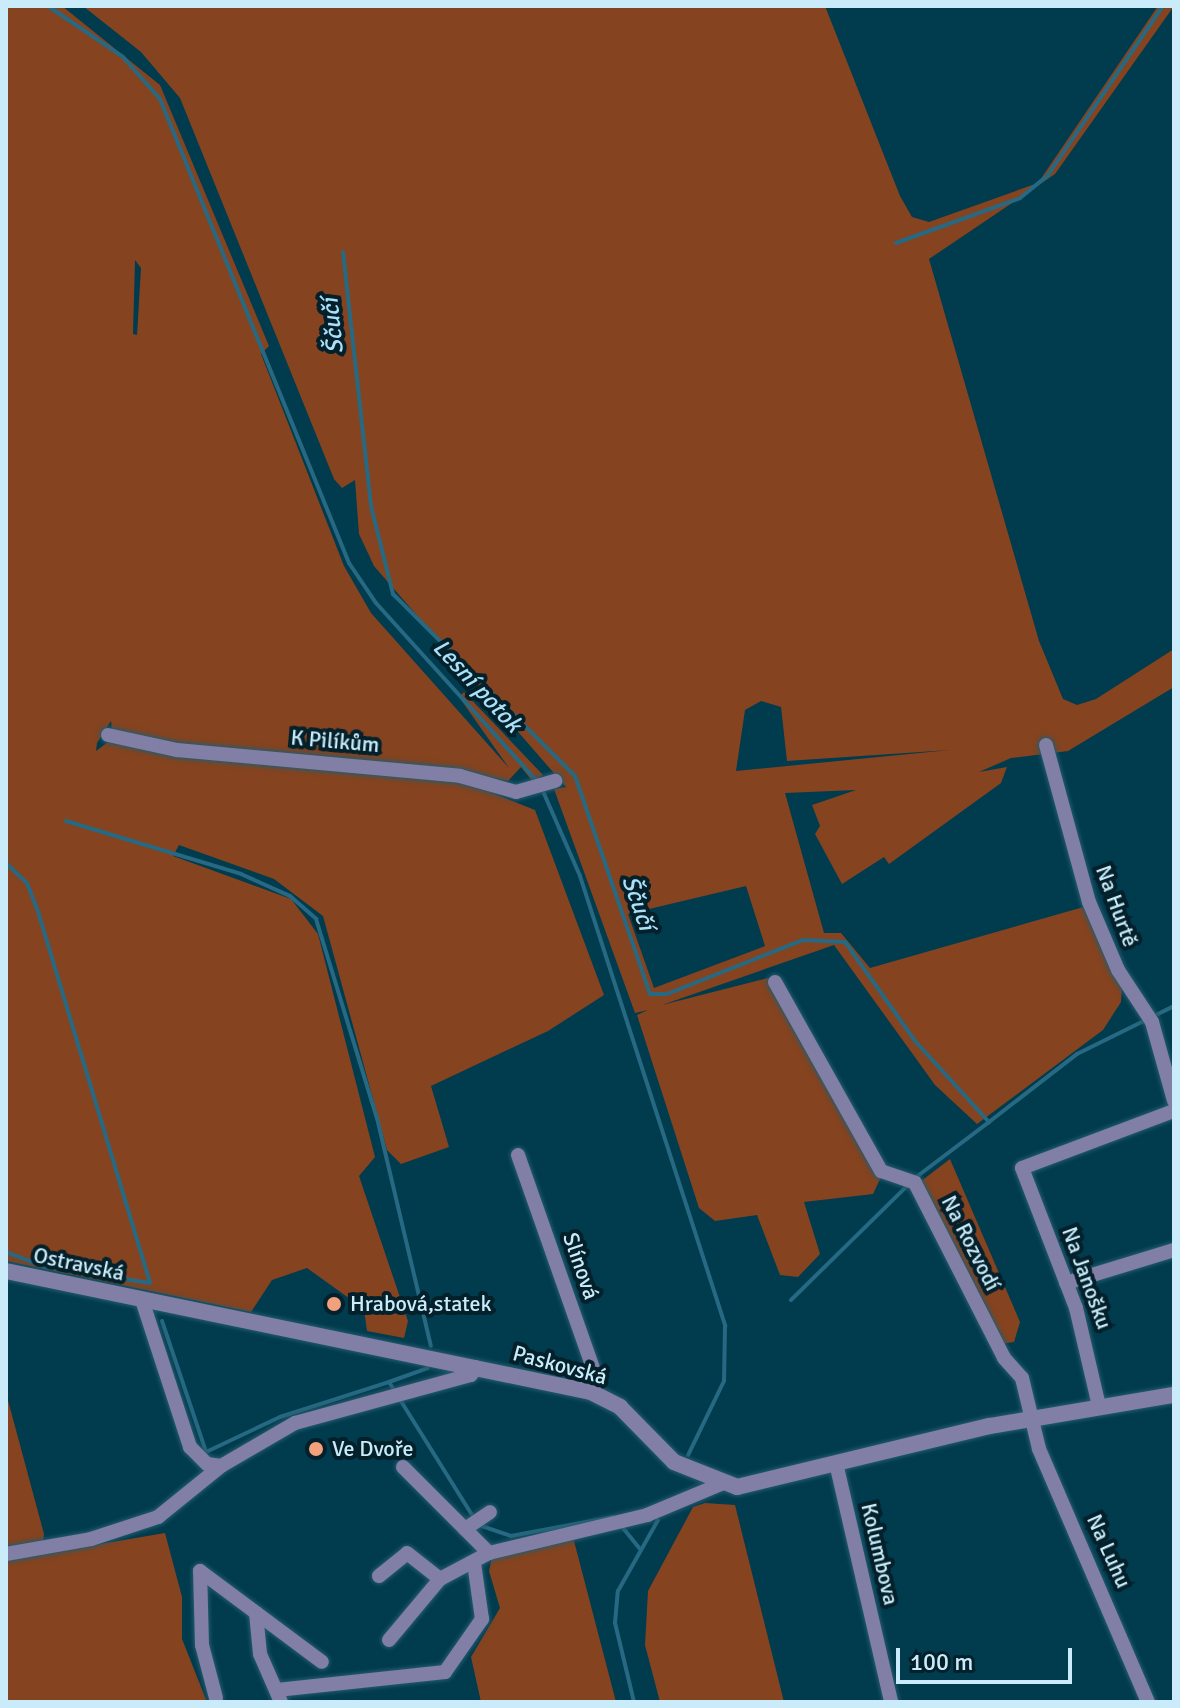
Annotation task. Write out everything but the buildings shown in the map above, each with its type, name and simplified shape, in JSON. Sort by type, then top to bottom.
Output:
[{"type":"street","name":"K Pilíkům","points":[[108,735],[535,790],[552,782]]},
{"type":"street","name":"Na Hurtě","points":[[1046,745],[1089,902],[1148,1016],[1172,1072],[1174,1101]]},
{"type":"street","name":"Na Rozvodí","points":[[775,982],[881,1171],[915,1183],[1004,1358],[1022,1378],[1032,1418]]},
{"type":"street","name":"Na Janošku","points":[[1099,1406],[1066,1283],[1022,1168],[1174,1111]]},
{"type":"street","name":"Slínová","points":[[518,1155],[597,1379],[591,1392]]},
{"type":"street","points":[[1066,1283],[1174,1250]]},
{"type":"street","name":"Ostravská","points":[[6,1271],[142,1300]]},
{"type":"street","name":"Paskovská","points":[[142,1300],[591,1392],[620,1407],[674,1462],[721,1484],[748,1485],[1032,1418],[1174,1395]]},
{"type":"street","points":[[142,1300],[190,1447],[199,1461],[221,1466]]},
{"type":"street","points":[[6,1554],[158,1517],[221,1466],[295,1423],[471,1375],[475,1367]]},
{"type":"street","name":"Na Luhu","points":[[1032,1418],[1148,1702]]},
{"type":"street","name":"Kolumbova","points":[[836,1463],[891,1702]]},
{"type":"street","points":[[403,1467],[478,1520],[489,1553]]},
{"type":"street","points":[[389,1640],[440,1579],[489,1553],[661,1510],[721,1484]]},
{"type":"street","points":[[379,1576],[407,1553],[440,1579]]},
{"type":"street","points":[[256,1613],[260,1654],[279,1696],[445,1672],[482,1619],[474,1563]]},
{"type":"street","points":[[216,1698],[202,1645],[200,1571],[322,1662]]},
{"type":"shaded area","points":[[6,6],[62,6],[160,85],[269,346],[261,354],[344,566],[371,613],[509,768],[459,697],[464,692],[543,775],[533,782],[521,767],[508,781],[447,768],[179,747],[112,731],[111,721],[97,743],[96,751],[108,742],[458,779],[535,810],[604,995],[548,1031],[431,1086],[449,1147],[401,1164],[387,1150],[323,916],[274,879],[179,845],[173,856],[291,899],[318,934],[375,1157],[359,1176],[408,1321],[404,1338],[367,1331],[364,1309],[307,1268],[272,1280],[251,1312],[6,1261]],"holes":[[[135,260],[141,268],[137,335],[133,334]]]},
{"type":"shaded area","points":[[83,6],[825,6],[900,196],[912,217],[929,222],[1038,183],[1158,6],[1174,6],[1055,174],[929,259],[1039,641],[1063,699],[1077,705],[1096,699],[1174,649],[1174,687],[1068,751],[1011,758],[979,772],[1007,767],[1001,783],[889,864],[884,857],[842,884],[815,834],[820,826],[812,805],[856,790],[785,793],[824,933],[841,933],[870,968],[1087,906],[1122,987],[1121,1002],[1103,1030],[977,1124],[935,1085],[834,945],[662,1005],[768,978],[881,1177],[873,1194],[804,1202],[820,1254],[798,1277],[780,1275],[757,1215],[715,1221],[699,1208],[637,1015],[648,1010],[635,1013],[554,789],[566,787],[374,566],[359,534],[355,480],[342,488],[334,479],[180,98],[141,52]],"holes":[[[761,701],[781,707],[787,761],[950,750],[736,771],[745,710]],[[746,886],[765,946],[654,988],[628,914]]]},
{"type":"shaded area","points":[[950,1159],[1020,1322],[1014,1342],[999,1344],[920,1182]]},
{"type":"shaded area","points":[[6,1393],[44,1534],[43,1543],[6,1549]]},
{"type":"shaded area","points":[[705,1503],[735,1505],[784,1702],[660,1702],[645,1645],[648,1591],[693,1507]]},
{"type":"shaded area","points":[[165,1533],[182,1597],[182,1639],[207,1702],[6,1702],[6,1560]]},
{"type":"shaded area","points":[[573,1537],[616,1702],[481,1702],[471,1657],[500,1608],[489,1571],[492,1557]]},
{"type":"waterway","name":"Lesní potok","points":[[48,6],[123,57],[160,99],[349,563],[376,603],[538,782]]},
{"type":"waterway","points":[[896,243],[1020,198],[1048,175],[1163,6]]},
{"type":"waterway","name":"Ščučí","points":[[343,252],[371,506],[393,594],[575,776],[650,994],[667,994],[803,940],[845,942],[915,1041],[989,1122],[1077,1054],[1174,1006]]},
{"type":"waterway","name":"Lesní potok","points":[[542,789],[580,876],[725,1326],[724,1381],[688,1455]]},
{"type":"waterway","points":[[66,821],[241,874],[290,896],[316,919],[377,1118],[431,1346]]},
{"type":"waterway","points":[[6,863],[27,883],[39,915],[150,1283],[45,1267],[6,1252]]},
{"type":"waterway","points":[[915,1178],[989,1122]]},
{"type":"waterway","points":[[791,1300],[909,1184]]},
{"type":"waterway","points":[[162,1321],[206,1452],[280,1417],[389,1382],[474,1518]]},
{"type":"waterway","points":[[389,1382],[428,1368]]},
{"type":"waterway","points":[[479,1525],[511,1536],[613,1517]]},
{"type":"waterway","name":"Lesní potok","points":[[634,1702],[615,1623],[618,1591],[658,1520]]},
{"type":"waterway","points":[[623,1528],[639,1548]]},
{"type":"place","name":"Hrabová,statek","points":[[334,1304]]},
{"type":"place","name":"Ve Dvoře","points":[[316,1449]]}]
